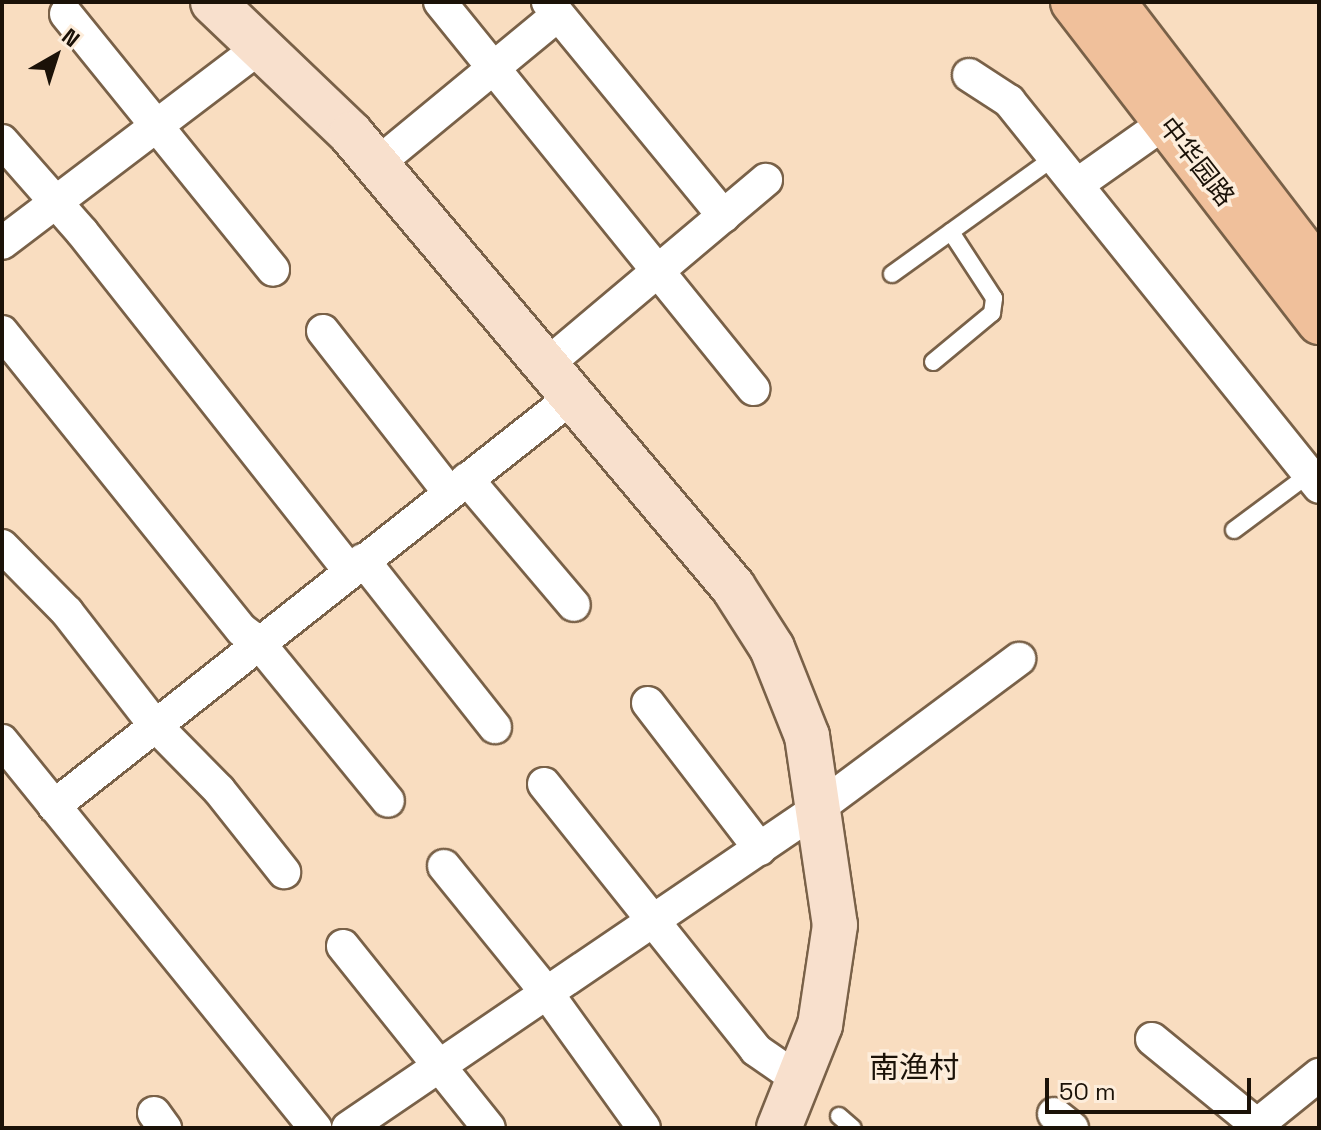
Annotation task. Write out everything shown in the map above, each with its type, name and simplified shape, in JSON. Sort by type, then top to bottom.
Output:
[{"type":"main road","name":"中华园路","points":[[1073,2],[1319,271]]},
{"type":"main road","name":"中华园路","points":[[1113,2],[1177,113],[1319,322]]},
{"type":"street","points":[[213,2],[262,46],[377,164],[733,587],[772,648],[807,736],[835,925],[820,1025],[779,1128]]},
{"type":"street","points":[[440,2],[753,389]]},
{"type":"street","points":[[377,164],[494,69],[553,8],[724,216]]},
{"type":"street","points":[[66,14],[273,270]]},
{"type":"street","points":[[2,243],[262,46]]},
{"type":"street","points":[[969,75],[1009,101],[1314,480]]},
{"type":"street","points":[[1078,184],[1177,113]]},
{"type":"street","points":[[2,141],[53,204],[82,232],[356,565],[495,727]]},
{"type":"street","points":[[54,806],[153,723],[458,486],[559,382],[658,271],[766,180]]},
{"type":"street","points":[[323,331],[458,486],[574,605]]},
{"type":"street","points":[[2,332],[242,630],[258,642],[388,801]]},
{"type":"street","points":[[2,546],[67,612],[153,723],[210,779],[284,872]]},
{"type":"street","points":[[348,1128],[760,849],[1019,659]]},
{"type":"street","points":[[648,703],[760,849]]},
{"type":"street","points":[[2,741],[315,1128]]},
{"type":"street","points":[[544,784],[650,923],[756,1050],[798,1079]]},
{"type":"street","points":[[444,866],[547,993],[644,1128]]},
{"type":"street","points":[[343,946],[489,1128]]},
{"type":"street","points":[[1152,1039],[1257,1125],[1286,1118],[1319,1075]]},
{"type":"lane","points":[[892,274],[1055,157]]},
{"type":"lane","points":[[933,362],[992,313],[994,298],[951,232]]},
{"type":"lane","points":[[1234,530],[1314,480]]},
{"type":"lane","points":[[839,1116],[853,1128]]},
{"type":"district","name":"南渔村","points":[[914,1068]]}]
